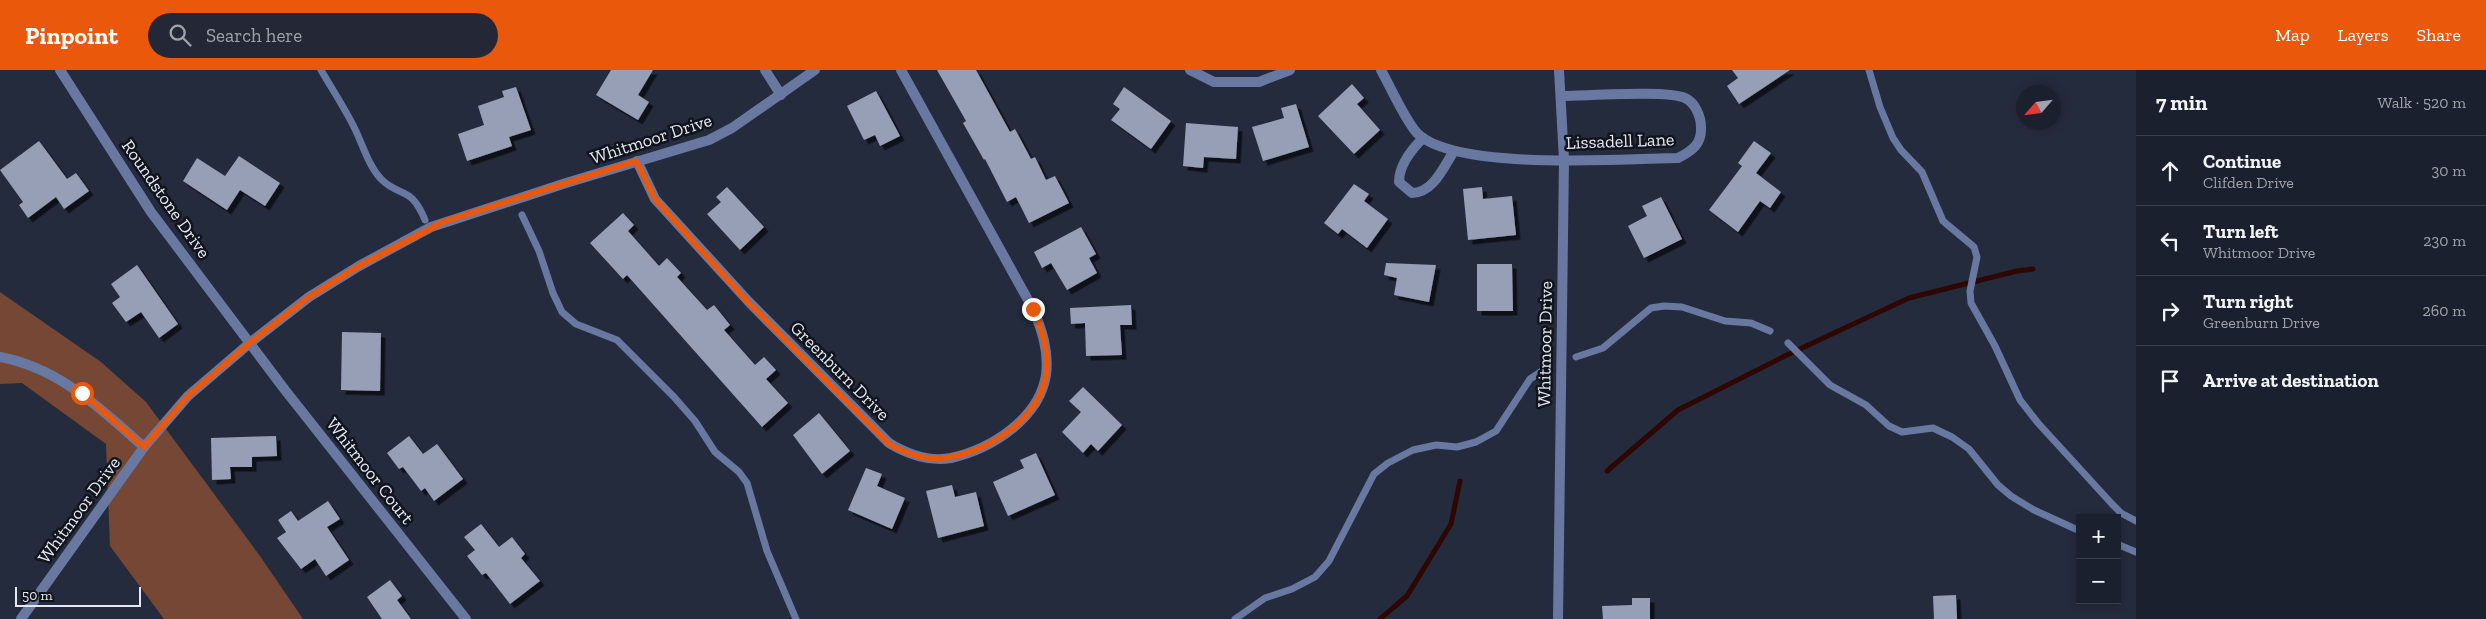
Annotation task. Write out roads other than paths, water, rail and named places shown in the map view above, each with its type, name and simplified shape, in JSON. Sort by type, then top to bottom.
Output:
[{"type":"street","name":"Roundstone Drive","points":[[60,70],[151,212],[251,342]]},
{"type":"street","points":[[765,70],[781,95]]},
{"type":"street","name":"Whitmoor Drive","points":[[21,619],[144,447],[188,396],[251,342],[309,297],[359,266],[431,227],[636,161],[674,152],[709,140],[732,128],[815,70]]},
{"type":"street","name":"Greenburn Drive","points":[[636,161],[655,199],[748,302],[889,444],[920,457],[950,458],[990,444],[1027,415],[1040,396],[1046,376],[1047,354],[1042,331],[1033,309],[901,70]]},
{"type":"street","points":[[1190,70],[1214,82],[1259,82],[1290,70]]},
{"type":"street","name":"Lissadell Lane","points":[[1381,70],[1416,132],[1437,147],[1472,156],[1564,160],[1678,158],[1693,150],[1701,139],[1702,125],[1696,108],[1686,98],[1666,95],[1562,96]]},
{"type":"street","name":"Whitmoor Drive","points":[[1558,619],[1564,160],[1562,96],[1559,70]]},
{"type":"street","points":[[1423,138],[1412,149],[1399,172],[1399,182],[1412,193],[1419,193],[1430,188],[1454,151]]},
{"type":"street","name":"Whitmoor Court","points":[[251,342],[285,390],[466,619]]},
{"type":"street","points":[[0,357],[23,361],[82,393],[144,447]]},
{"type":"lane","points":[[321,70],[341,100],[371,165],[382,180],[408,194],[417,202],[426,220]]},
{"type":"lane","points":[[1869,70],[1880,107],[1893,138],[1901,150],[1922,172],[1943,221],[1974,247],[1977,257],[1970,291],[1972,303],[1995,346],[2020,400],[2038,423],[2112,504],[2121,513],[2136,521]]},
{"type":"lane","points":[[522,215],[539,251],[553,293],[562,312],[576,324],[617,340],[674,397],[695,421],[715,452],[739,472],[748,483],[767,551],[796,619]]},
{"type":"lane","points":[[1576,357],[1603,348],[1651,308],[1664,306],[1682,307],[1725,321],[1751,323],[1770,331]]},
{"type":"lane","points":[[1788,343],[1830,385],[1866,405],[1888,426],[1902,432],[1933,428],[1952,437],[1969,448],[1998,485],[2011,496],[2034,510],[2076,529]]},
{"type":"lane","points":[[1235,619],[1265,598],[1292,589],[1315,577],[1329,561],[1374,474],[1388,463],[1413,450],[1436,444],[1456,447],[1476,442],[1496,431],[1530,379],[1542,371]]},
{"type":"lane","points":[[2121,546],[2136,552]]},
{"type":"waterway","points":[[1607,471],[1678,410],[1787,355],[1909,298],[2017,271],[2033,269]]},
{"type":"waterway","points":[[1380,619],[1407,596],[1451,524],[1460,481]]}]
